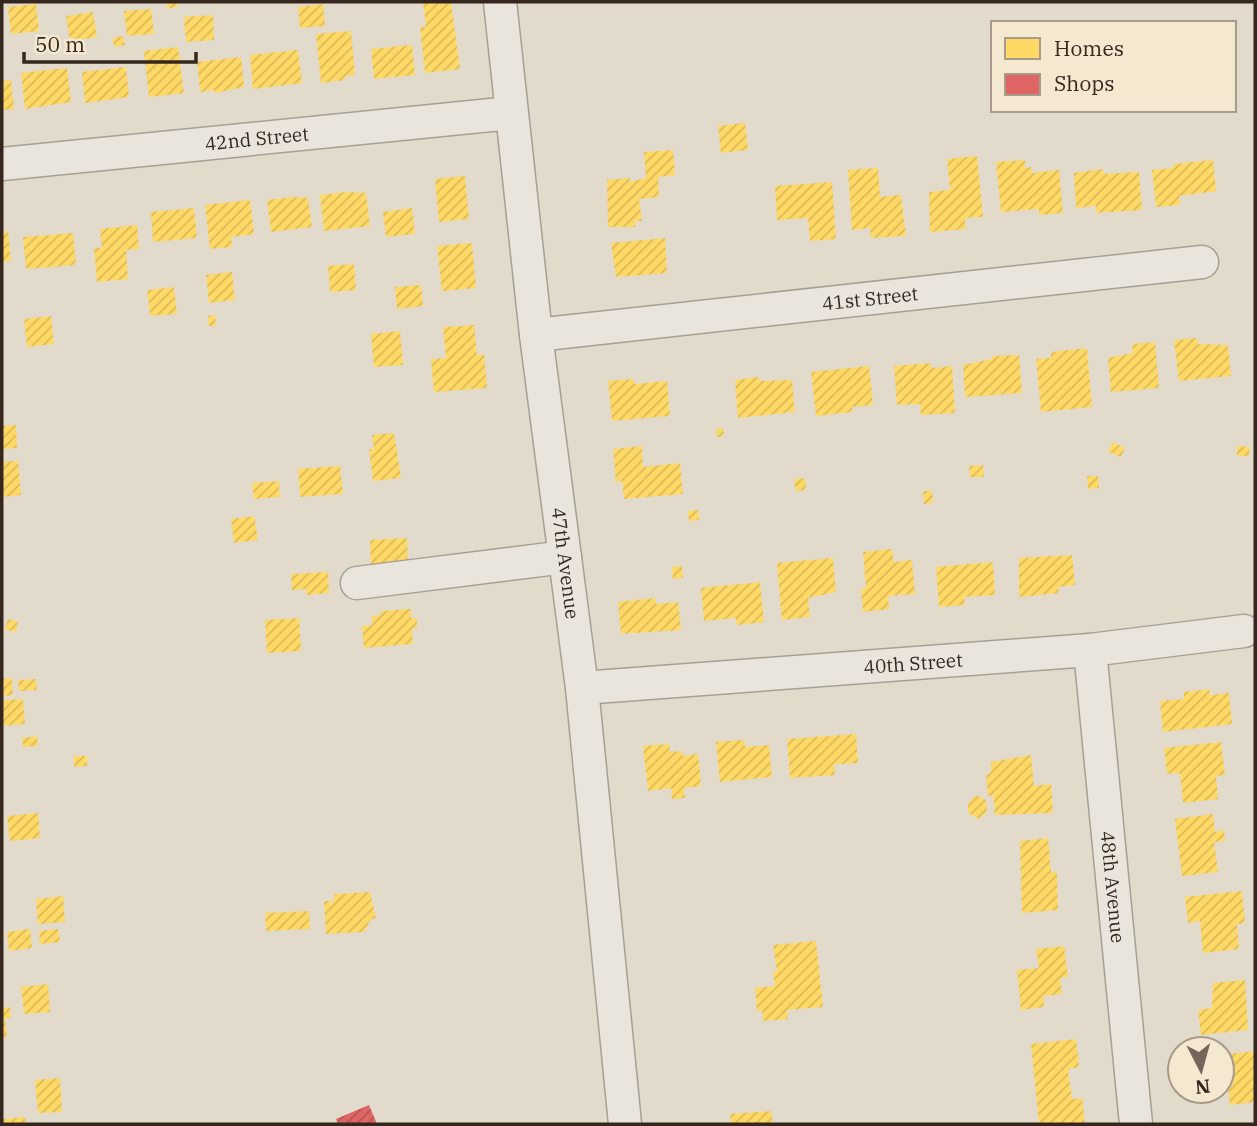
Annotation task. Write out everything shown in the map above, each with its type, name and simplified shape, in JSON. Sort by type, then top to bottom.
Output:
[{"type":"street","name":"47th Avenue","points":[[500,2],[536,335],[582,688],[625,1124]]},
{"type":"street","name":"42nd Street","points":[[2,164],[511,113]]},
{"type":"street","name":"41st Street","points":[[536,335],[1202,262]]},
{"type":"street","points":[[357,583],[565,557]]},
{"type":"street","name":"40th Street","points":[[582,688],[1090,650],[1244,631]]},
{"type":"street","name":"48th Avenue","points":[[1090,650],[1136,1124]]},
{"type":"building: Homes","points":[[167,2],[177,2],[178,7],[167,8]]},
{"type":"building: Homes","points":[[423,2],[451,2],[460,69],[425,73],[420,27],[426,27]]},
{"type":"building: Homes","points":[[36,4],[39,31],[11,34],[8,7]]},
{"type":"building: Homes","points":[[323,4],[325,26],[300,28],[298,7]]},
{"type":"building: Homes","points":[[151,9],[154,34],[127,36],[124,11]]},
{"type":"building: Homes","points":[[93,12],[97,37],[70,41],[66,16]]},
{"type":"building: Homes","points":[[213,15],[214,40],[186,42],[184,17]]},
{"type":"building: Homes","points":[[351,31],[355,75],[345,76],[345,80],[321,83],[316,34]]},
{"type":"building: Homes","points":[[123,36],[125,45],[114,47],[113,38]]},
{"type":"building: Homes","points":[[412,45],[415,75],[374,79],[371,49]]},
{"type":"building: Homes","points":[[178,47],[184,93],[149,97],[144,51]]},
{"type":"building: Homes","points":[[298,50],[302,83],[253,89],[250,55]]},
{"type":"building: Homes","points":[[241,57],[244,87],[215,93],[214,90],[200,92],[197,62]]},
{"type":"building: Homes","points":[[126,67],[129,97],[85,103],[82,72]]},
{"type":"building: Homes","points":[[67,68],[71,102],[25,109],[21,73]]},
{"type":"building: Homes","points":[[11,80],[14,109],[2,110],[2,81]]},
{"type":"building: Homes","points":[[745,123],[748,150],[721,153],[718,126]]},
{"type":"building: Homes","points":[[673,150],[675,175],[658,177],[659,197],[639,199],[642,221],[635,221],[635,227],[608,227],[607,180],[630,178],[630,182],[646,178],[644,152]]},
{"type":"building: Homes","points":[[977,156],[983,217],[965,218],[966,229],[930,232],[929,192],[950,190],[947,159]]},
{"type":"building: Homes","points":[[1025,160],[1025,168],[1031,167],[1032,173],[1059,170],[1063,213],[1039,215],[1039,209],[1001,212],[996,162]]},
{"type":"building: Homes","points":[[1213,160],[1216,191],[1179,196],[1180,205],[1156,207],[1152,170],[1173,168],[1173,164]]},
{"type":"building: Homes","points":[[878,168],[880,197],[901,195],[906,236],[871,238],[870,228],[852,230],[848,170]]},
{"type":"building: Homes","points":[[1103,169],[1103,174],[1139,172],[1142,210],[1096,213],[1096,206],[1076,208],[1074,173]]},
{"type":"building: Homes","points":[[465,176],[469,219],[439,222],[435,179]]},
{"type":"building: Homes","points":[[832,182],[836,239],[810,241],[808,218],[777,220],[775,186]]},
{"type":"building: Homes","points":[[366,193],[370,226],[324,231],[320,195]]},
{"type":"building: Homes","points":[[308,198],[312,227],[271,232],[267,200]]},
{"type":"building: Homes","points":[[250,200],[254,234],[231,237],[232,247],[210,249],[205,205]]},
{"type":"building: Homes","points":[[194,208],[197,238],[153,242],[151,212]]},
{"type":"building: Homes","points":[[412,208],[415,234],[386,237],[383,212]]},
{"type":"building: Homes","points":[[137,225],[139,249],[126,250],[128,279],[97,282],[94,248],[102,248],[100,229]]},
{"type":"building: Homes","points":[[8,231],[11,261],[2,262],[2,232]]},
{"type":"building: Homes","points":[[73,233],[76,265],[26,269],[23,237]]},
{"type":"building: Homes","points":[[665,238],[667,273],[616,277],[611,243]]},
{"type":"building: Homes","points":[[472,243],[476,288],[442,291],[437,246]]},
{"type":"building: Homes","points":[[354,264],[356,290],[330,292],[328,266]]},
{"type":"building: Homes","points":[[232,272],[235,300],[209,303],[206,275]]},
{"type":"building: Homes","points":[[421,285],[423,306],[397,309],[395,287]]},
{"type":"building: Homes","points":[[174,287],[177,314],[150,316],[147,290]]},
{"type":"building: Homes","points":[[215,315],[216,326],[209,326],[208,316]]},
{"type":"building: Homes","points":[[51,316],[54,344],[27,347],[24,319]]},
{"type":"building: Homes","points":[[474,325],[477,355],[484,354],[487,388],[434,392],[431,359],[446,358],[443,327]]},
{"type":"building: Homes","points":[[400,331],[403,365],[374,367],[371,334]]},
{"type":"building: Homes","points":[[1197,338],[1198,344],[1228,345],[1231,376],[1179,381],[1174,340]]},
{"type":"building: Homes","points":[[1155,342],[1159,388],[1111,392],[1108,358],[1133,353],[1132,344]]},
{"type":"building: Homes","points":[[1087,348],[1092,407],[1041,412],[1036,359],[1051,358],[1051,352]]},
{"type":"building: Homes","points":[[1019,355],[1022,393],[965,397],[963,365],[992,359],[992,356]]},
{"type":"building: Homes","points":[[931,363],[931,368],[952,366],[955,413],[921,415],[920,404],[897,405],[894,366]]},
{"type":"building: Homes","points":[[869,366],[873,405],[852,407],[853,412],[816,416],[811,372]]},
{"type":"building: Homes","points":[[759,377],[759,381],[792,380],[795,412],[738,418],[735,380]]},
{"type":"building: Homes","points":[[634,379],[634,384],[667,381],[670,416],[612,421],[608,381]]},
{"type":"building: Homes","points":[[16,425],[17,448],[2,449],[2,426]]},
{"type":"building: Homes","points":[[723,428],[724,436],[717,437],[716,429]]},
{"type":"building: Homes","points":[[394,433],[401,478],[373,481],[369,449],[374,449],[372,435]]},
{"type":"building: Homes","points":[[1113,442],[1125,448],[1121,457],[1108,452]]},
{"type":"building: Homes","points":[[642,446],[643,467],[680,463],[683,494],[624,499],[622,481],[616,482],[613,449]]},
{"type":"building: Homes","points":[[1237,446],[1250,447],[1249,456],[1237,456]]},
{"type":"building: Homes","points":[[18,461],[21,495],[2,497],[2,462]]},
{"type":"building: Homes","points":[[983,465],[984,477],[970,477],[969,466]]},
{"type":"building: Homes","points":[[340,466],[343,494],[300,497],[298,469]]},
{"type":"building: Homes","points":[[1087,476],[1098,476],[1099,488],[1088,489]]},
{"type":"building: Homes","points":[[805,478],[806,490],[796,491],[794,479]]},
{"type":"building: Homes","points":[[279,481],[280,497],[254,499],[252,483]]},
{"type":"building: Homes","points":[[923,491],[932,491],[933,503],[924,504]]},
{"type":"building: Homes","points":[[698,510],[699,520],[689,521],[688,511]]},
{"type":"building: Homes","points":[[254,516],[258,540],[234,543],[231,519]]},
{"type":"building: Homes","points":[[407,538],[408,567],[371,569],[370,540]]},
{"type":"building: Homes","points":[[892,549],[894,562],[912,560],[915,594],[888,596],[889,609],[863,612],[861,589],[866,588],[863,552]]},
{"type":"building: Homes","points":[[1072,555],[1075,585],[1058,587],[1059,593],[1019,597],[1019,558]]},
{"type":"building: Homes","points":[[833,558],[836,592],[808,598],[810,617],[782,620],[777,563]]},
{"type":"building: Homes","points":[[993,562],[995,595],[964,597],[965,605],[939,607],[936,567]]},
{"type":"building: Homes","points":[[682,566],[683,578],[673,579],[672,567]]},
{"type":"building: Homes","points":[[328,572],[329,593],[306,595],[306,589],[292,590],[291,574]]},
{"type":"building: Homes","points":[[760,582],[764,622],[737,625],[736,618],[704,621],[701,588]]},
{"type":"building: Homes","points":[[655,598],[656,604],[678,602],[681,630],[621,634],[618,602]]},
{"type":"building: Homes","points":[[411,609],[411,618],[417,618],[417,628],[412,629],[413,644],[364,648],[362,626],[372,625],[372,616],[381,615],[381,611]]},
{"type":"building: Homes","points":[[299,618],[301,651],[267,653],[265,620]]},
{"type":"building: Homes","points":[[8,619],[18,622],[16,632],[5,629]]},
{"type":"building: Homes","points":[[12,678],[13,695],[2,696],[2,679]]},
{"type":"building: Homes","points":[[36,679],[37,690],[19,691],[18,680]]},
{"type":"building: Homes","points":[[1209,689],[1210,695],[1229,693],[1232,724],[1163,732],[1160,701],[1184,699],[1184,692]]},
{"type":"building: Homes","points":[[23,699],[25,724],[2,726],[2,700]]},
{"type":"building: Homes","points":[[856,734],[858,763],[834,764],[835,775],[790,778],[787,739]]},
{"type":"building: Homes","points":[[37,736],[38,746],[23,747],[22,738]]},
{"type":"building: Homes","points":[[744,740],[745,747],[769,745],[772,777],[720,782],[716,742]]},
{"type":"building: Homes","points":[[1221,742],[1225,775],[1216,776],[1218,799],[1183,803],[1180,773],[1167,774],[1164,748]]},
{"type":"building: Homes","points":[[669,744],[670,752],[682,751],[682,756],[698,754],[701,786],[684,788],[685,798],[672,799],[671,788],[648,791],[643,746]]},
{"type":"building: Homes","points":[[1031,755],[1034,786],[1051,784],[1053,813],[995,815],[993,795],[988,796],[986,774],[991,773],[991,762]]},
{"type":"building: Homes","points":[[74,756],[87,756],[87,766],[74,767]]},
{"type":"building: Homes","points":[[976,795],[986,800],[987,812],[979,819],[968,813],[968,803]]},
{"type":"building: Homes","points":[[38,813],[40,838],[10,841],[7,816]]},
{"type":"building: Homes","points":[[1213,814],[1215,832],[1224,830],[1225,841],[1214,842],[1218,872],[1182,876],[1175,819]]},
{"type":"building: Homes","points":[[1048,838],[1051,872],[1057,872],[1058,910],[1022,913],[1020,841]]},
{"type":"building: Homes","points":[[1242,891],[1245,923],[1237,924],[1239,949],[1203,953],[1200,921],[1188,923],[1185,897]]},
{"type":"building: Homes","points":[[370,892],[376,919],[371,919],[364,932],[326,934],[324,901],[334,901],[334,894]]},
{"type":"building: Homes","points":[[63,896],[65,922],[38,924],[36,899]]},
{"type":"building: Homes","points":[[309,911],[310,929],[266,931],[265,913]]},
{"type":"building: Homes","points":[[30,929],[32,948],[9,951],[7,932]]},
{"type":"building: Homes","points":[[58,929],[60,942],[40,944],[39,931]]},
{"type":"building: Homes","points":[[816,941],[823,1007],[787,1010],[788,1019],[763,1021],[762,1011],[757,1011],[755,988],[775,986],[773,972],[777,972],[773,945]]},
{"type":"building: Homes","points":[[1064,946],[1068,977],[1060,978],[1062,994],[1043,996],[1044,1007],[1021,1010],[1017,970],[1039,968],[1036,949]]},
{"type":"building: Homes","points":[[1245,980],[1248,1030],[1201,1035],[1198,1010],[1212,1008],[1213,983]]},
{"type":"building: Homes","points":[[48,984],[50,1012],[24,1014],[21,987]]},
{"type":"building: Homes","points":[[2,1001],[4,1008],[10,1007],[11,1018],[5,1018],[7,1037],[2,1038]]},
{"type":"building: Homes","points":[[1076,1039],[1079,1067],[1068,1069],[1072,1099],[1082,1098],[1085,1124],[1039,1124],[1031,1044]]},
{"type":"building: Homes","points":[[1255,1051],[1255,1102],[1236,1104],[1236,1053]]},
{"type":"building: Homes","points":[[60,1078],[62,1112],[38,1113],[35,1080]]},
{"type":"building: Homes","points":[[771,1111],[773,1124],[731,1124],[730,1114]]},
{"type":"building: Homes","points":[[25,1117],[26,1124],[2,1124],[2,1119]]},
{"type":"building: Shops","points":[[369,1105],[377,1124],[338,1124],[336,1119]]}]
